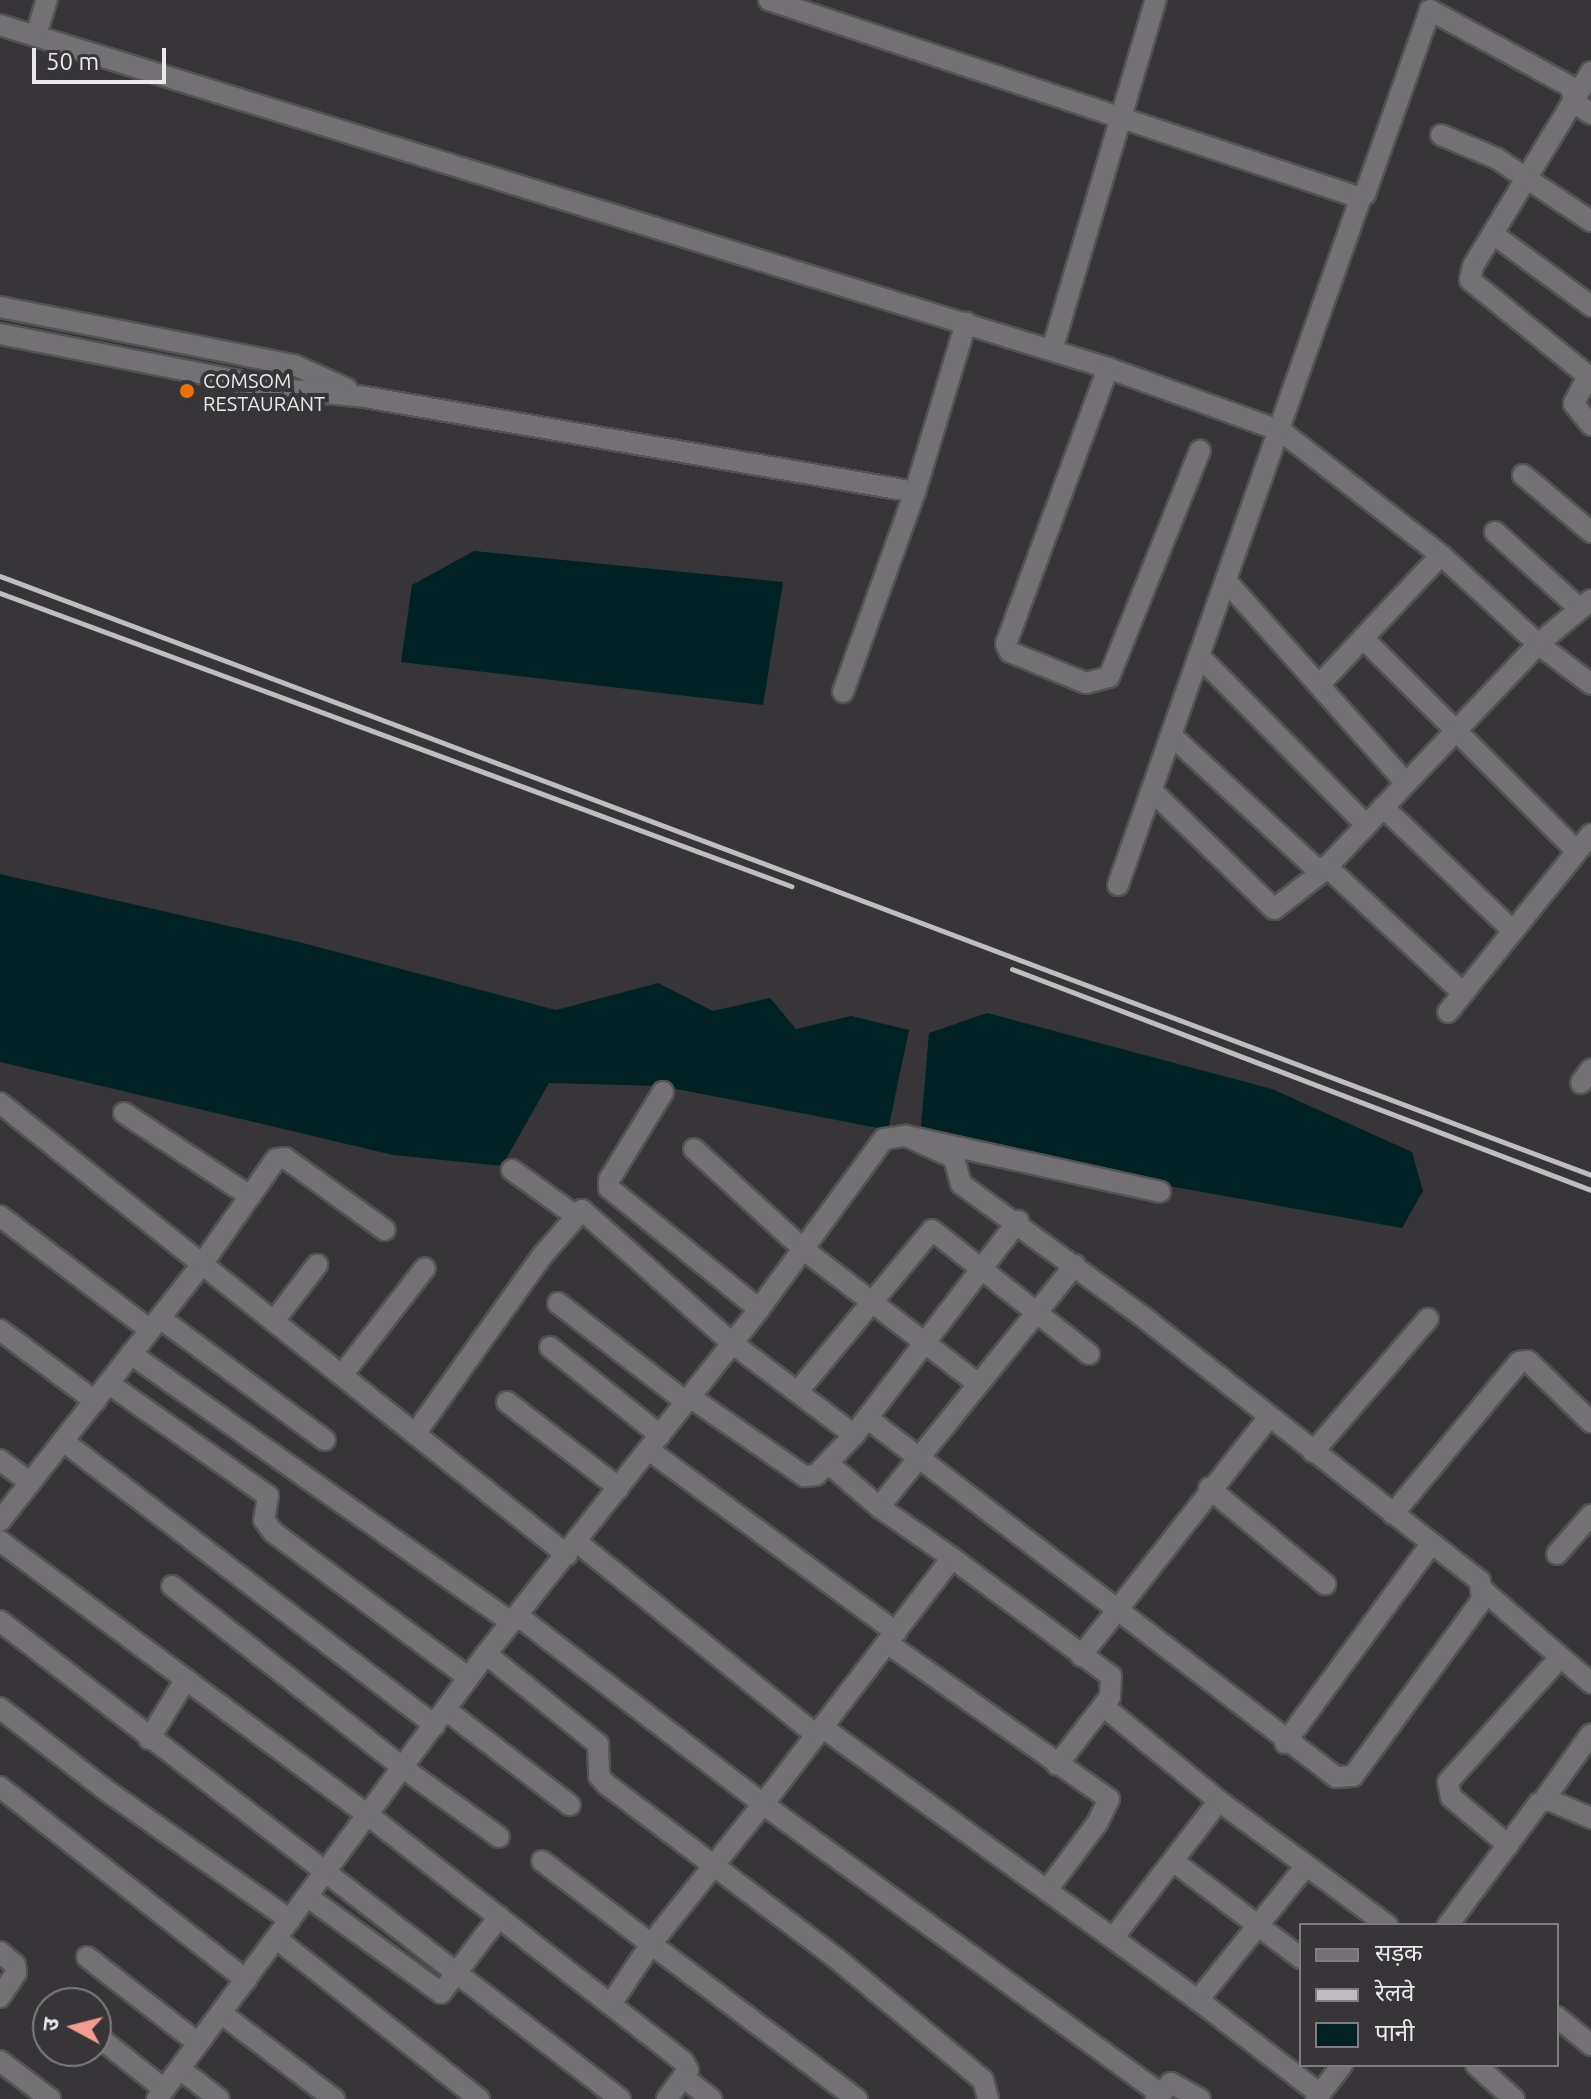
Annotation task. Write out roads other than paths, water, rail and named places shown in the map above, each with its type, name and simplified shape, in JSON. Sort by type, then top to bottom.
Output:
[{"type":"street","points":[[36,35],[47,0]]},
{"type":"street","points":[[769,0],[1120,121],[1361,197]]},
{"type":"street","points":[[1052,350],[1156,0]]},
{"type":"street","points":[[1118,885],[1432,5],[1571,87],[1573,101],[1591,114]]},
{"type":"street","points":[[0,25],[1052,350],[1281,431],[1441,555],[1538,644],[1591,684]]},
{"type":"street","points":[[1591,72],[1473,266],[1472,285],[1588,376],[1574,404],[1591,425]]},
{"type":"street","points":[[1441,135],[1527,177],[1591,221]]},
{"type":"street","points":[[1493,234],[1591,306]]},
{"type":"street","points":[[365,397],[294,365],[3,308],[1,334],[281,389],[365,397],[915,492]]},
{"type":"street","points":[[843,692],[915,492],[966,323]]},
{"type":"street","points":[[1108,368],[1006,644],[1010,652],[1086,683],[1109,677],[1200,451]]},
{"type":"street","points":[[1523,475],[1591,532]]},
{"type":"street","points":[[1152,791],[1271,909],[1323,870],[1538,644],[1586,604],[1495,532]]},
{"type":"street","points":[[1319,685],[1441,555]]},
{"type":"street","points":[[1227,582],[1406,783]]},
{"type":"street","points":[[1363,638],[1577,851]]},
{"type":"street","points":[[1200,657],[1366,825]]},
{"type":"street","points":[[1172,736],[1463,993]]},
{"type":"street","points":[[1383,807],[1513,931]]},
{"type":"street","points":[[1448,1012],[1591,834]]},
{"type":"street","points":[[663,1092],[609,1180],[609,1188],[759,1309]]},
{"type":"street","points":[[0,1103],[415,1434],[819,1731],[1198,2000],[1318,2097],[1340,2067]]},
{"type":"street","points":[[124,1113],[250,1196]]},
{"type":"street","points":[[112,2050],[161,2094],[486,1654],[759,1309],[884,1139],[906,1136],[1160,1192]]},
{"type":"street","points":[[906,1136],[954,1158],[961,1184],[1018,1221],[1480,1581],[1484,1591],[1591,1683]]},
{"type":"street","points":[[694,1149],[803,1249],[978,1384]]},
{"type":"street","points":[[0,1521],[282,1157],[385,1230]]},
{"type":"street","points":[[512,1170],[576,1216]]},
{"type":"street","points":[[415,1434],[576,1216],[588,1211],[732,1343],[854,1435]]},
{"type":"street","points":[[0,1216],[325,1440]]},
{"type":"street","points":[[558,1303],[688,1400],[804,1476],[816,1475],[854,1435],[1018,1221]]},
{"type":"street","points":[[798,1391],[929,1231],[983,1267],[1089,1354]]},
{"type":"street","points":[[274,1321],[317,1265]]},
{"type":"street","points":[[879,1507],[1075,1265]]},
{"type":"street","points":[[342,1375],[425,1268]]},
{"type":"street","points":[[1313,1452],[1428,1319]]},
{"type":"street","points":[[0,1330],[95,1401]]},
{"type":"street","points":[[550,1347],[655,1442],[892,1638],[1057,1765],[1110,1800],[1047,1890]]},
{"type":"street","points":[[131,1354],[515,1620],[1158,2096],[1176,2084],[1200,2099]]},
{"type":"street","points":[[1393,1514],[1519,1362],[1528,1361],[1591,1422]]},
{"type":"street","points":[[108,1383],[268,1496],[264,1520],[273,1532],[469,1678]]},
{"type":"street","points":[[507,1402],[619,1488]]},
{"type":"street","points":[[1081,1656],[1209,1488],[1269,1417]]},
{"type":"street","points":[[867,1418],[1285,1743],[1336,1777],[1353,1776],[1482,1600],[1484,1591]]},
{"type":"street","points":[[63,1441],[440,1718],[570,1805]]},
{"type":"street","points":[[0,1460],[30,1483]]},
{"type":"street","points":[[829,1464],[879,1507],[952,1558],[1114,1681],[1103,1706],[1057,1765]]},
{"type":"street","points":[[1209,1488],[1325,1584]]},
{"type":"street","points":[[1557,1554],[1591,1515]]},
{"type":"street","points":[[0,1541],[368,1815],[685,2062],[683,2077],[667,2099]]},
{"type":"street","points":[[1285,1743],[1431,1544]]},
{"type":"street","points":[[611,2004],[651,1944],[952,1558]]},
{"type":"street","points":[[172,1586],[403,1768],[499,1837]]},
{"type":"street","points":[[0,1621],[149,1739],[460,1971],[620,2099]]},
{"type":"street","points":[[486,1654],[598,1744],[599,1776],[606,1784],[836,1958],[983,2080],[988,2099]]},
{"type":"street","points":[[1508,1845],[1451,1797],[1448,1782],[1556,1662],[1557,1654]]},
{"type":"street","points":[[149,1739],[186,1679]]},
{"type":"street","points":[[1103,1706],[1219,1801],[1384,1923]]},
{"type":"street","points":[[0,1708],[103,1788],[290,1920]]},
{"type":"street","points":[[1450,1923],[1591,1734]]},
{"type":"street","points":[[0,1787],[246,1980]]},
{"type":"street","points":[[1113,1938],[1219,1801]]},
{"type":"street","points":[[1543,1801],[1591,1818]]},
{"type":"street","points":[[542,1861],[857,2099]]},
{"type":"street","points":[[1173,1861],[1299,1956]]},
{"type":"street","points":[[1198,2000],[1305,1867]]},
{"type":"street","points":[[308,1897],[434,1991],[446,1990],[499,1917]]},
{"type":"street","points":[[277,1939],[479,2099]]},
{"type":"street","points":[[0,1952],[15,1965],[16,1973],[0,1997]]},
{"type":"street","points":[[87,1957],[198,2043]]},
{"type":"street","points":[[222,2014],[334,2099]]},
{"type":"street","points":[[1559,2019],[1591,2045]]},
{"type":"street","points":[[0,2061],[50,2099]]},
{"type":"street","points":[[1478,2067],[1514,2099]]},
{"type":"street","points":[[180,2069],[219,2099]]},
{"type":"street","points":[[683,2077],[711,2099]]},
{"type":"water","points":[[474,551],[783,582],[763,705],[401,662],[412,585]]},
{"type":"water","points":[[0,874],[299,942],[556,1010],[658,983],[713,1011],[770,998],[796,1029],[851,1016],[909,1030],[888,1130],[661,1086],[549,1083],[502,1166],[393,1155],[0,1062]]},
{"type":"water","points":[[987,1013],[1272,1089],[1412,1152],[1423,1191],[1402,1228],[1141,1181],[921,1126],[929,1033]]},
{"type":"railway","points":[[0,576],[1591,1175]]},
{"type":"railway","points":[[0,593],[791,886]]},
{"type":"railway","points":[[1012,969],[1591,1190]]},
{"type":"place","name":"COMSOM RESTAURANT","points":[[187,391]]}]
